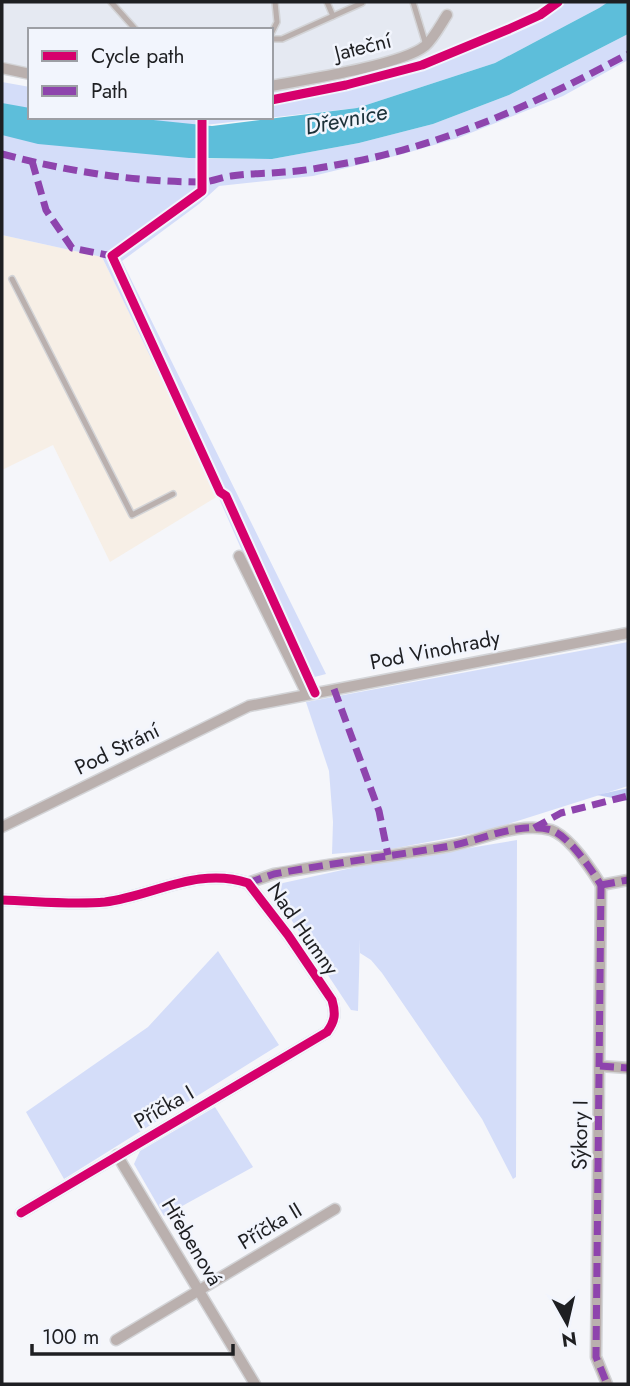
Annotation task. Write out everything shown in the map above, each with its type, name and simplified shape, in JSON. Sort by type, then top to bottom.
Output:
[{"type":"street","points":[[426,45],[447,15]]},
{"type":"street","name":"Jateční","points":[[273,86],[331,75],[409,55],[426,45]]},
{"type":"street","points":[[2,68],[28,74]]},
{"type":"street","points":[[239,556],[258,582],[307,694]]},
{"type":"street","name":"Pod Vinohrady","points":[[249,706],[628,633]]},
{"type":"street","name":"Pod Strání","points":[[2,827],[249,706]]},
{"type":"street","name":"Nad Humny","points":[[2,900],[89,903],[128,898],[164,886],[199,879],[248,883],[274,874],[453,845],[515,829],[534,828],[559,834],[588,864],[601,885]]},
{"type":"street","points":[[601,885],[628,880]]},
{"type":"street","name":"Nad Humny","points":[[248,883],[289,935],[332,1000],[334,1023],[327,1032]]},
{"type":"street","name":"Sýkory I","points":[[601,885],[596,1357],[607,1384]]},
{"type":"street","name":"Příčka I","points":[[21,1213],[327,1032]]},
{"type":"street","points":[[600,1066],[628,1068]]},
{"type":"street","name":"Hřebenová","points":[[117,1155],[255,1384]]},
{"type":"street","name":"Příčka II","points":[[116,1340],[335,1209]]},
{"type":"lane","points":[[111,2],[133,28]]},
{"type":"lane","points":[[273,32],[277,23],[275,2]]},
{"type":"lane","points":[[327,2],[333,16]]},
{"type":"lane","points":[[413,2],[426,45]]},
{"type":"lane","points":[[273,37],[282,39],[362,3]]},
{"type":"lane","points":[[12,279],[132,515],[173,494]]},
{"type":"shaded area","points":[[2,2],[552,2],[491,33],[435,55],[321,85],[273,93],[273,28],[28,28],[28,80],[2,75]]},
{"type":"shaded area","points":[[552,2],[608,2],[495,63],[357,108],[273,117],[273,93],[354,78],[435,55],[544,8]]},
{"type":"shaded area","points":[[628,34],[628,60],[563,96],[458,138],[403,154],[313,176],[219,186],[122,261],[326,674],[299,681],[218,496],[102,257],[2,235],[2,82],[28,87],[28,119],[200,119],[200,159],[272,159],[359,143],[433,124],[509,95]]},
{"type":"shaded area","points":[[205,119],[259,119],[205,125]]},
{"type":"shaded area","points":[[2,235],[102,257],[218,496],[110,562],[53,445],[2,470]]},
{"type":"shaded area","points":[[628,642],[628,786],[486,831],[391,849],[332,854],[333,822],[329,771],[306,702]]},
{"type":"shaded area","points":[[628,788],[628,801],[597,795]]},
{"type":"shaded area","points":[[517,840],[516,1177],[513,1179],[482,1119],[382,973],[371,960],[360,953],[360,939],[358,1011],[351,1010],[269,886],[361,866]]},
{"type":"shaded area","points":[[218,951],[279,1045],[64,1179],[26,1112],[148,1027]]},
{"type":"shaded area","points":[[215,1107],[253,1167],[164,1216],[134,1164],[140,1151]]},
{"type":"water","name":"Dřevnice","points":[[608,2],[628,2],[628,34],[509,95],[433,124],[359,143],[272,159],[189,158],[38,144],[2,135],[2,103],[28,108],[28,119],[144,119],[212,126],[357,108],[495,63]]},
{"type":"marked path","points":[[2,154],[51,166],[151,180],[205,182],[238,175],[318,168],[388,154],[459,132],[528,104],[628,54]]},
{"type":"marked path","points":[[32,161],[46,210],[72,248],[112,256]]},
{"type":"marked path","points":[[334,689],[379,811],[388,855]]},
{"type":"marked path","points":[[534,828],[561,813],[628,796]]},
{"type":"marked path","points":[[248,883],[274,874],[450,846],[513,830],[539,828],[551,830],[565,839],[592,870],[601,885]]},
{"type":"marked path","points":[[601,885],[628,880]]},
{"type":"marked path","points":[[601,885],[596,1357],[607,1384]]},
{"type":"marked path","points":[[600,1066],[628,1068]]},
{"type":"cycle path","points":[[273,100],[346,85],[422,65],[540,15],[558,2]]},
{"type":"cycle path","points":[[202,119],[202,191],[112,256],[220,492],[226,496],[315,693]]},
{"type":"cycle path","points":[[2,900],[105,902],[193,880],[211,878],[248,883],[288,935],[332,1000],[334,1013],[327,1032],[21,1213]]}]
